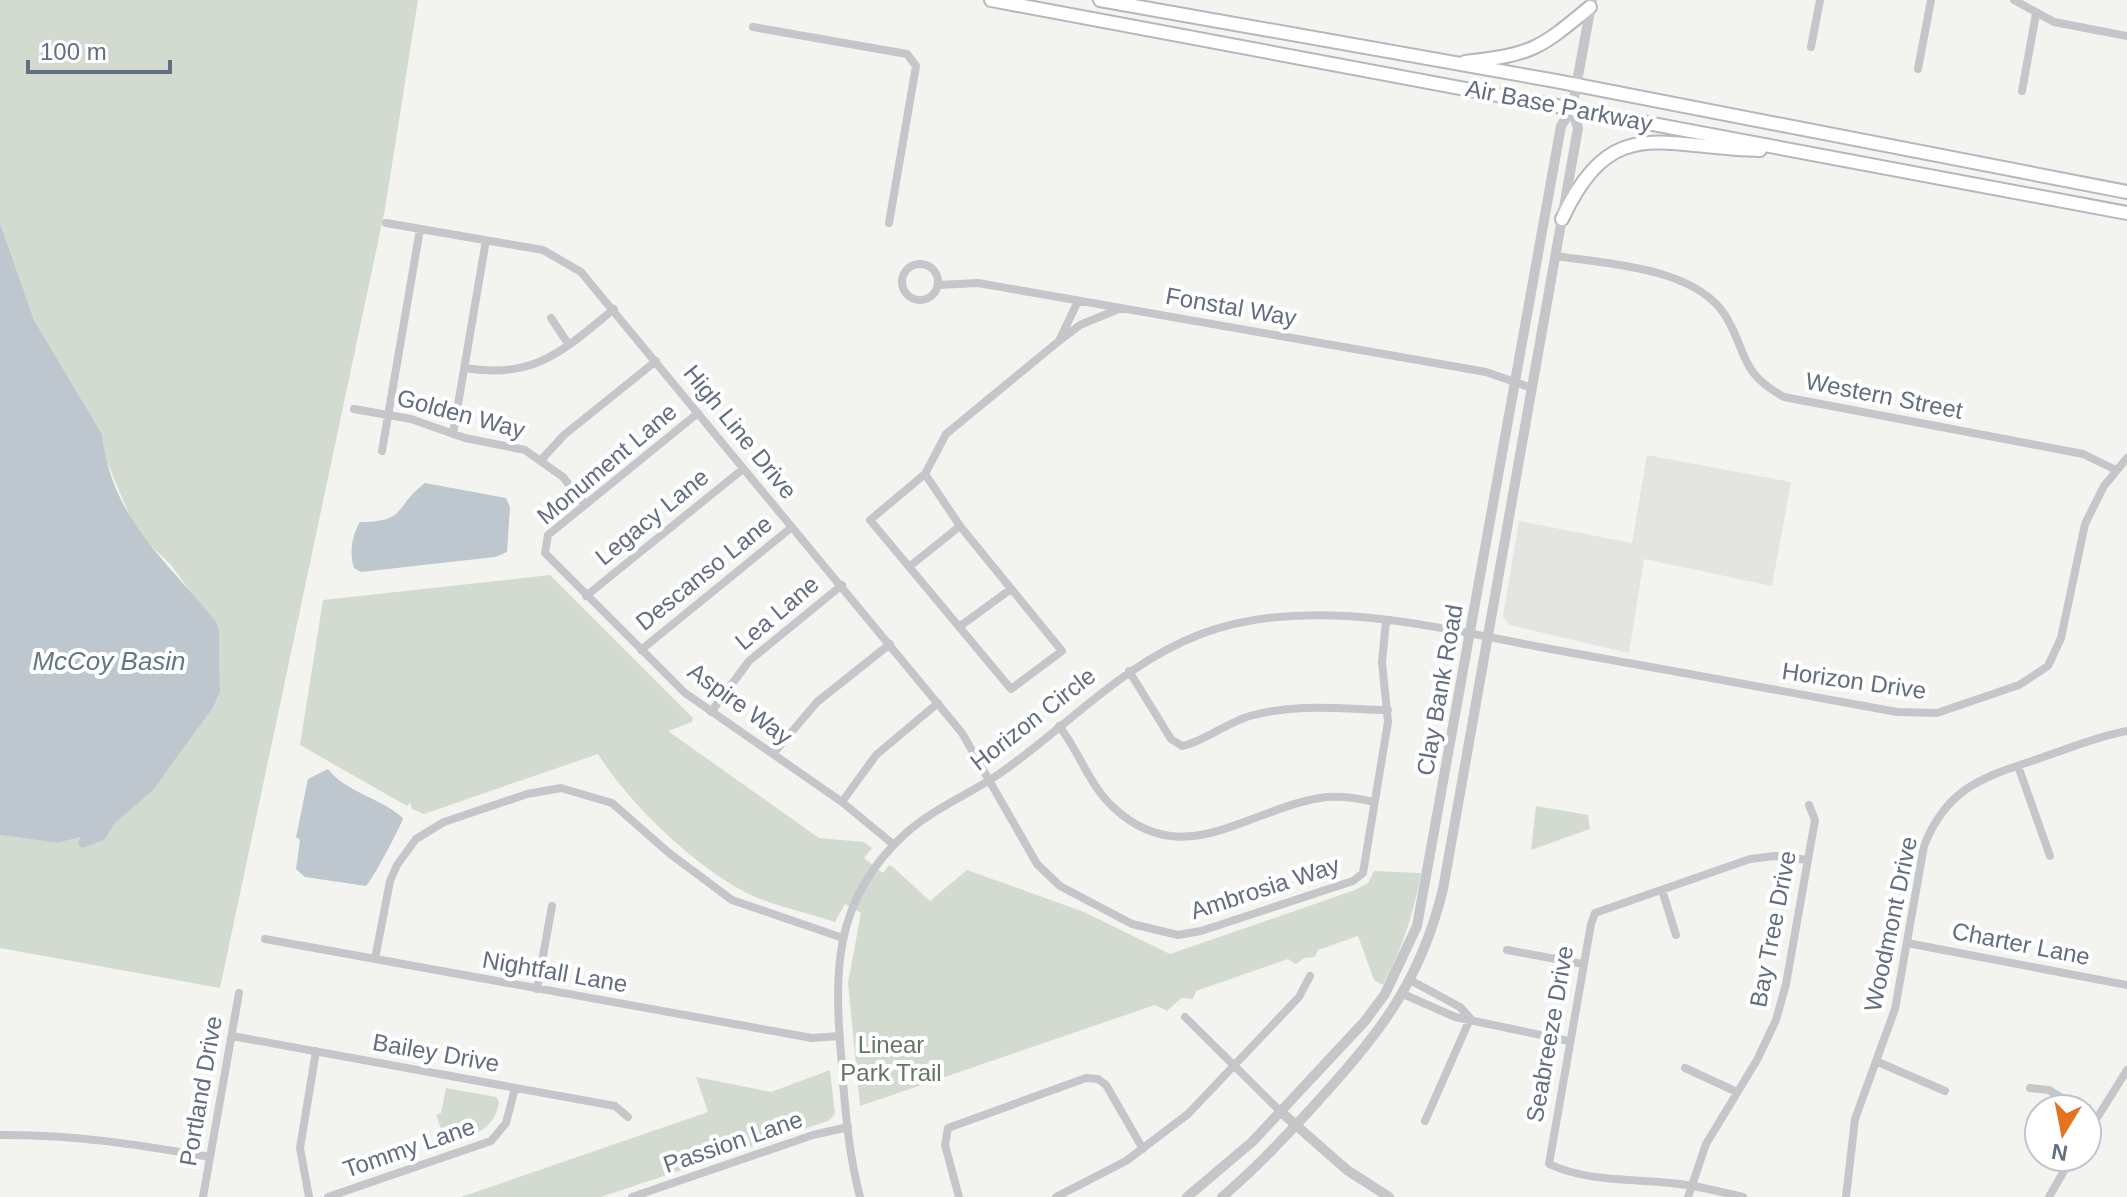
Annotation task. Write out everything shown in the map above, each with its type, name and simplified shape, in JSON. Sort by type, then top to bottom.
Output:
[{"type":"main road","name":"Air Base Parkway","points":[[991,0],[2127,213]]},
{"type":"main road","name":"Air Base Parkway","points":[[1100,0],[1576,85],[2127,192]]},
{"type":"main road","points":[[1452,64],[1528,52],[1545,44],[1591,4]]},
{"type":"main road","points":[[1562,219],[1592,167],[1631,145],[1660,143],[1796,151]]},
{"type":"street","points":[[1811,47],[1820,0]]},
{"type":"street","points":[[1918,69],[1931,0]]},
{"type":"street","points":[[2014,0],[2036,14],[2070,26],[2127,36]]},
{"type":"street","name":"Clay Bank Road","points":[[1187,1197],[1243,1151],[1375,1008],[1409,946],[1423,901],[1561,126],[1572,109],[1591,4]]},
{"type":"street","points":[[2022,91],[2036,14]]},
{"type":"street","points":[[753,27],[907,54],[916,66],[889,223]]},
{"type":"street","name":"Clay Bank Road","points":[[1222,1197],[1296,1125],[1365,1049],[1403,994],[1432,928],[1443,889],[1578,128],[1572,109]]},
{"type":"street","name":"High Line Drive","points":[[386,223],[556,255],[581,272],[968,740],[991,779]]},
{"type":"street","points":[[382,451],[420,229]]},
{"type":"street","points":[[453,434],[486,240]]},
{"type":"street","name":"Western Street","points":[[1556,256],[1666,276],[1698,288],[1725,315],[1752,372],[1784,397],[2076,453],[2104,462],[2116,470]]},
{"type":"street","points":[[920,264],[934,270],[938,285],[930,297],[916,300],[903,291],[901,280],[910,267],[920,264]]},
{"type":"street","name":"Fonstal Way","points":[[938,285],[978,283],[1486,372],[1532,388]]},
{"type":"street","points":[[1059,341],[1078,301]]},
{"type":"street","points":[[925,474],[960,526],[1062,651],[1011,689],[870,520],[925,474],[946,434],[1080,325],[1121,308]]},
{"type":"street","points":[[465,368],[517,370],[549,359],[614,309]]},
{"type":"street","points":[[551,318],[569,345]]},
{"type":"street","points":[[542,459],[564,435],[656,361]]},
{"type":"street","name":"Golden Way","points":[[354,409],[421,422],[453,434],[513,446],[542,459],[585,505]]},
{"type":"street","name":"Monument Lane","points":[[544,547],[548,535],[698,413]]},
{"type":"street","name":"Horizon Drive","points":[[1470,636],[1897,712],[1937,713],[2019,685],[2048,666],[2061,638],[2085,524],[2116,470],[2127,458]]},
{"type":"street","name":"Legacy Lane","points":[[586,596],[743,469]]},
{"type":"street","points":[[909,567],[960,526]]},
{"type":"street","name":"Descanso Lane","points":[[641,650],[792,527]]},
{"type":"street","name":"Aspire Way","points":[[544,547],[549,559],[586,596],[711,712],[842,802],[894,845]]},
{"type":"street","name":"Lea Lane","points":[[711,712],[749,661],[842,585]]},
{"type":"street","points":[[959,627],[1011,589]]},
{"type":"street","name":"Horizon Circle","points":[[860,1197],[848,1127],[836,986],[843,938],[853,908],[876,868],[894,845],[931,813],[991,779],[1129,671],[1199,635],[1254,619],[1316,614],[1386,621],[1470,636]]},
{"type":"street","name":"Ambrosia Way","points":[[991,779],[1033,857],[1053,881],[1132,924],[1171,934],[1201,931],[1358,878],[1365,870],[1388,710],[1382,662],[1386,621]]},
{"type":"street","points":[[773,754],[817,702],[890,644]]},
{"type":"street","points":[[1129,671],[1171,739],[1182,746],[1219,727],[1266,712],[1300,708],[1388,710]]},
{"type":"street","points":[[842,802],[876,755],[938,703]]},
{"type":"street","points":[[1059,726],[1105,799],[1128,820],[1160,834],[1184,837],[1211,834],[1320,798],[1374,802]]},
{"type":"street","name":"Woodmont Drive","points":[[1846,1197],[1855,1119],[1895,1009],[1924,846],[1933,824],[1949,803],[1971,784],[2127,731]]},
{"type":"street","points":[[2018,766],[2050,856]]},
{"type":"street","points":[[375,959],[390,881],[397,865],[416,839],[458,818],[527,794],[561,788],[612,803],[669,853],[732,900],[843,938]]},
{"type":"street","name":"Bay Tree Drive","points":[[1688,1197],[1706,1144],[1770,1036],[1782,1003],[1815,820],[1809,805]]},
{"type":"street","points":[[1676,935],[1662,890],[1750,859],[1775,856],[1808,860]]},
{"type":"street","name":"Seabreeze Drive","points":[[1662,890],[1595,913],[1583,964],[1549,1164],[1563,1171],[1634,1182],[1693,1186]]},
{"type":"street","points":[[537,989],[552,906]]},
{"type":"street","name":"Nightfall Lane","points":[[265,939],[812,1038],[839,1036]]},
{"type":"street","name":"Charter Lane","points":[[1907,943],[2127,985]]},
{"type":"street","points":[[1507,950],[1583,964]]},
{"type":"street","points":[[1056,1197],[1143,1149],[1188,1114],[1299,997],[1310,976]]},
{"type":"street","points":[[1410,980],[1460,1007],[1470,1019]]},
{"type":"street","name":"Portland Drive","points":[[203,1197],[239,993]]},
{"type":"street","points":[[1403,994],[1455,1017],[1569,1041]]},
{"type":"street","points":[[1185,1017],[1281,1112],[1347,1170],[1389,1197]]},
{"type":"street","points":[[1425,1121],[1470,1019]]},
{"type":"street","name":"Bailey Drive","points":[[232,1036],[615,1106],[628,1117]]},
{"type":"street","points":[[309,1197],[300,1148],[316,1051]]},
{"type":"street","points":[[1878,1062],[1945,1091]]},
{"type":"street","points":[[1685,1068],[1737,1092]]},
{"type":"street","points":[[2103,1109],[2127,1070]]},
{"type":"street","points":[[959,1197],[945,1145],[948,1128],[1086,1078],[1098,1079],[1106,1085],[1143,1149]]},
{"type":"street","name":"Tommy Lane","points":[[328,1197],[491,1141],[506,1123],[515,1088]]},
{"type":"street","points":[[2030,1088],[2054,1093]]},
{"type":"street","name":"Passion Lane","points":[[632,1197],[813,1135],[848,1127]]},
{"type":"street","points":[[0,1135],[53,1134],[210,1157]]},
{"type":"street","points":[[2049,1197],[2063,1173]]},
{"type":"street","points":[[1693,1186],[1697,1197]]},
{"type":"street","points":[[1693,1186],[1743,1197]]},
{"type":"shaded area","points":[[1647,455],[1791,482],[1772,586],[1644,559],[1629,653],[1509,625],[1503,616],[1519,521],[1632,543]]},
{"type":"green space","points":[[0,0],[418,0],[385,209],[220,988],[0,948],[0,835],[58,843],[80,837],[103,840],[116,822],[170,767],[213,708],[220,692],[219,631],[171,565],[136,531],[104,455],[102,434],[34,320],[0,223]]},
{"type":"green space","points":[[550,575],[693,718],[692,722],[668,731],[819,838],[864,842],[872,848],[864,858],[883,873],[889,865],[893,867],[930,901],[967,870],[1084,912],[1170,954],[1355,890],[1368,883],[1374,871],[1421,873],[1415,902],[1390,971],[1383,985],[1374,980],[1358,936],[1318,950],[1315,957],[1304,958],[1296,964],[1288,959],[1196,991],[1193,999],[1181,998],[1167,1011],[1155,1005],[860,1106],[848,983],[861,913],[845,904],[835,922],[775,904],[721,878],[681,847],[643,811],[598,754],[424,814],[412,809],[410,803],[407,806],[300,745],[323,600]]},
{"type":"green space","points":[[1536,806],[1588,815],[1590,829],[1531,850]]},
{"type":"green space","name":"Linear Park Trail","points":[[830,1070],[835,1114],[828,1121],[601,1197],[461,1197],[708,1112],[696,1077],[771,1092]]},
{"type":"green space","points":[[446,1088],[496,1097],[499,1102],[492,1120],[480,1131],[446,1144],[436,1115],[441,1113]]},
{"type":"water","name":"McCoy Basin","points":[[0,223],[34,320],[102,434],[107,464],[129,514],[144,537],[216,622],[219,631],[220,692],[213,708],[153,790],[116,822],[104,840],[82,848],[78,844],[80,837],[58,843],[0,835]]},
{"type":"water","points":[[425,483],[506,498],[510,507],[507,552],[495,557],[361,572],[354,568],[352,544],[360,522],[393,516]]},
{"type":"water","points":[[328,769],[344,784],[403,818],[366,886],[305,877],[296,869],[300,840],[296,837],[308,779]]}]
